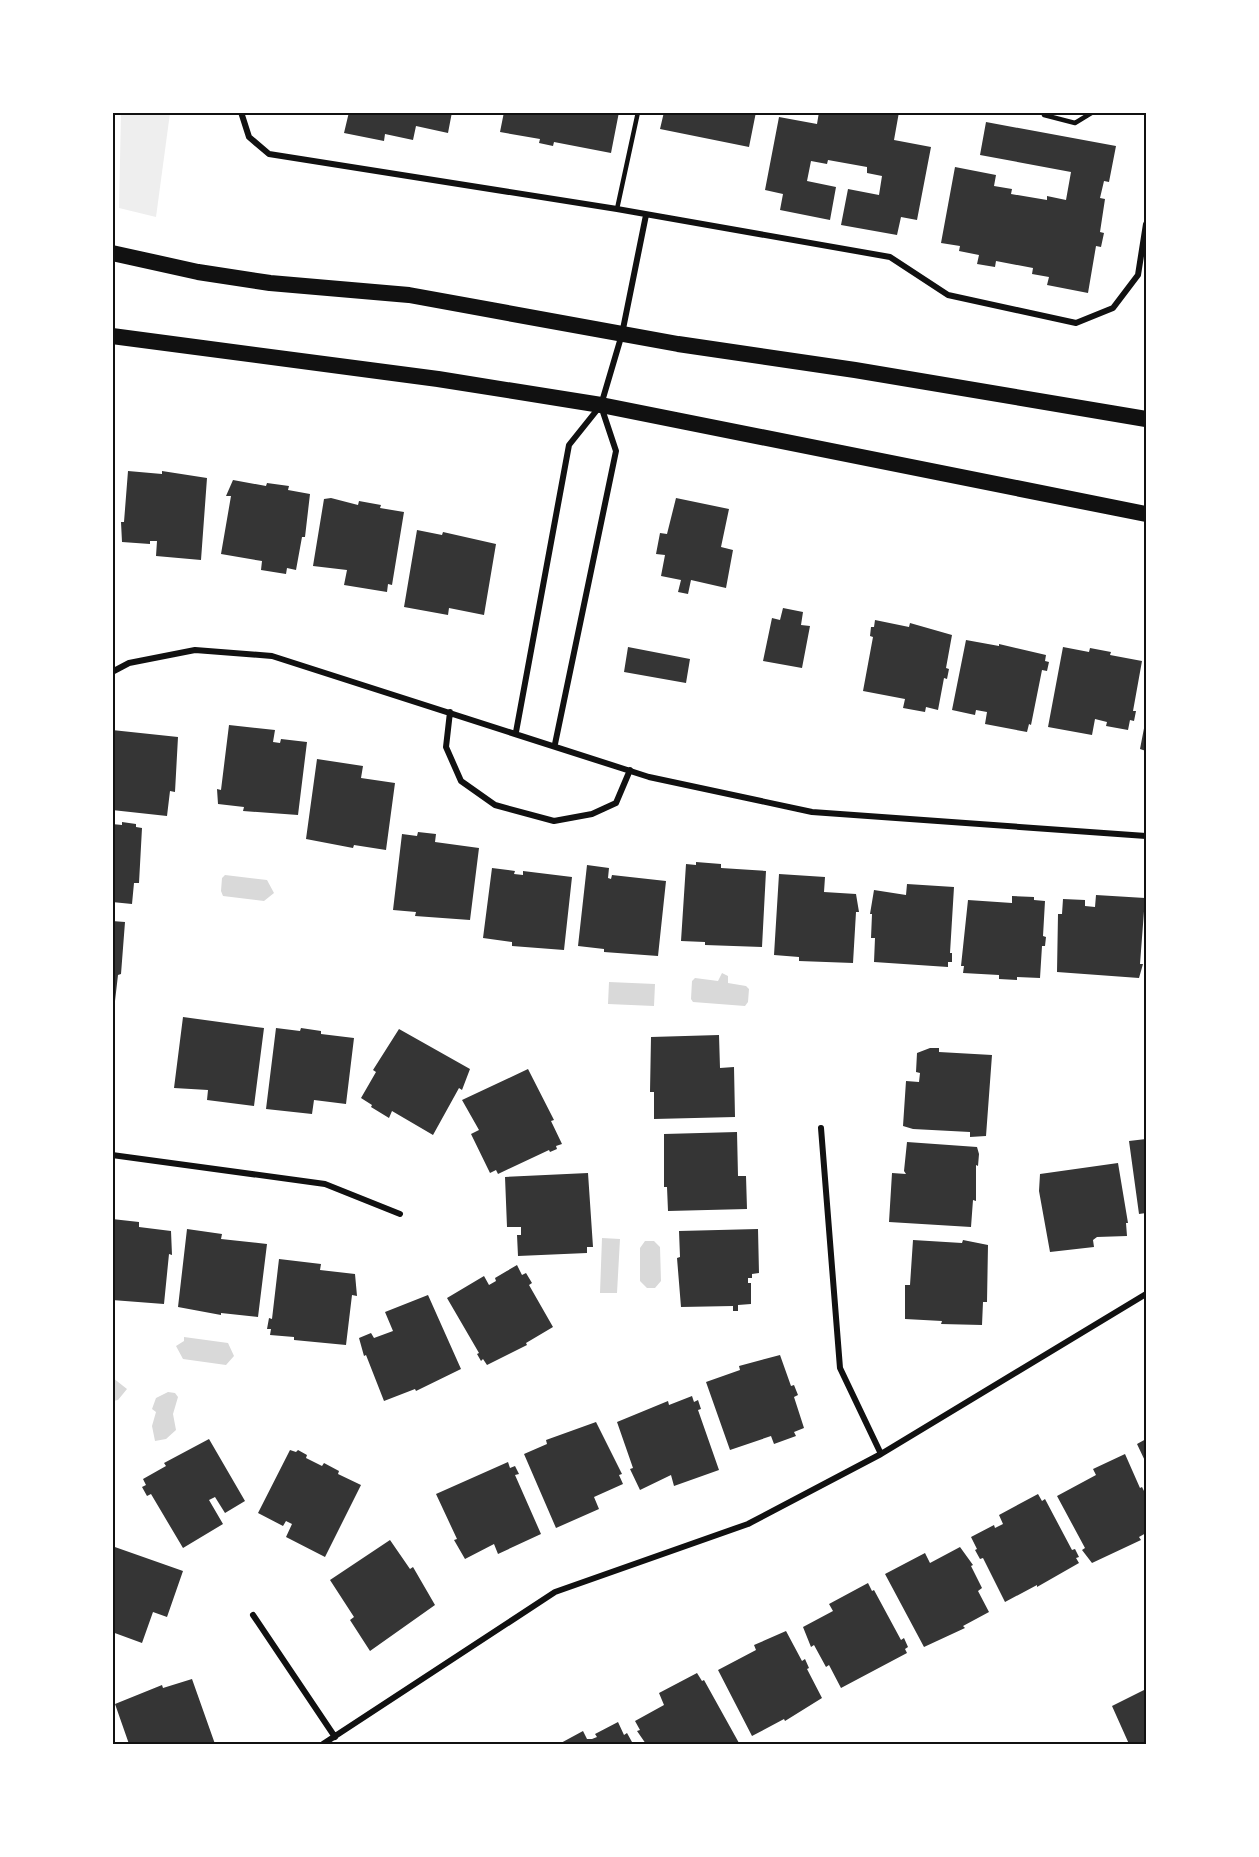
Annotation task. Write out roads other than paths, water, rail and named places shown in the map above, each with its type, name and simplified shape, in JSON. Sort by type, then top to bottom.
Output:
[{"type":"highway","points":[[112,253],[198,272],[260,282],[409,295],[622,334],[1146,419]]},
{"type":"highway","points":[[112,336],[438,379],[601,405],[1146,514]]},
{"type":"street","points":[[241,112],[249,137],[269,154],[617,208],[890,257],[948,295],[1076,323],[1113,308],[1138,275],[1146,224]]},
{"type":"street","points":[[516,732],[569,445],[601,405],[622,334],[646,215]]},
{"type":"street","points":[[555,744],[616,451],[601,405]]},
{"type":"street","points":[[112,672],[129,663],[195,650],[272,656],[555,744],[630,770],[812,812],[1146,836]]},
{"type":"street","points":[[450,712],[446,747],[461,782],[495,806],[554,821],[592,814],[616,803],[630,770]]},
{"type":"street","points":[[822,1128],[840,1368],[881,1454]]},
{"type":"street","points":[[112,1155],[324,1184],[400,1214]]},
{"type":"street","points":[[323,1744],[555,1592],[748,1524],[881,1454],[1146,1294]]},
{"type":"street","points":[[253,1615],[335,1737]]},
{"type":"lane","points":[[617,208],[638,112]]},
{"type":"lane","points":[[1043,112],[1044,116],[1075,123],[1093,112]]},
{"type":"lane","points":[[112,136],[112,142]]}]
